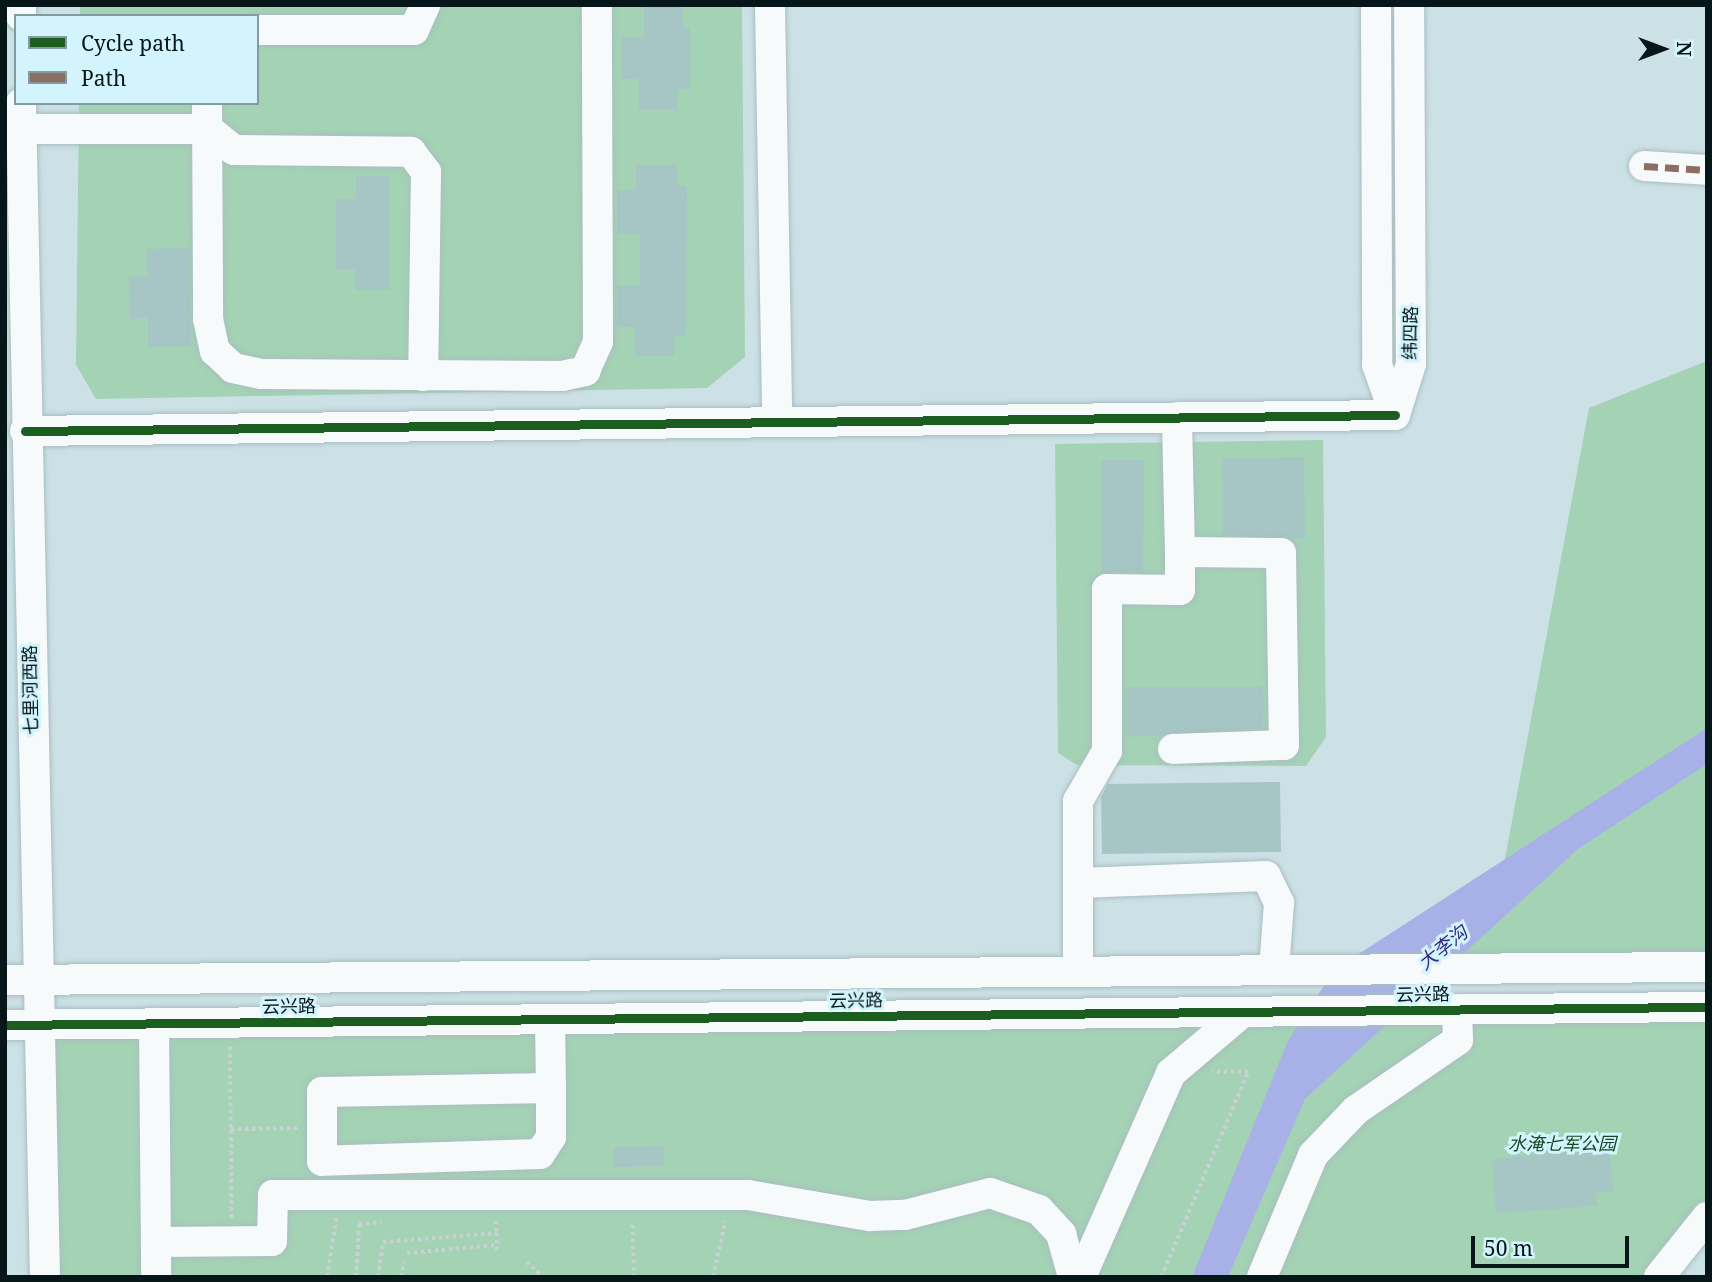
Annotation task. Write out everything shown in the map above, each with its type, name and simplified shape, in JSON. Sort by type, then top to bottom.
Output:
[{"type":"street","points":[[260,23],[414,30],[425,5]]},
{"type":"street","points":[[207,116],[208,318],[215,351],[233,368],[261,374],[423,376],[585,371],[598,341],[597,5]]},
{"type":"street","points":[[770,5],[777,421]]},
{"type":"street","name":"纬四路","points":[[1376,5],[1377,365],[1395,415]]},
{"type":"street","name":"纬四路","points":[[1395,415],[1411,364],[1409,5]]},
{"type":"street","points":[[21,116],[207,116]]},
{"type":"street","name":"七里河西路","points":[[21,116],[35,980],[45,1277]]},
{"type":"street","points":[[207,116],[234,150],[411,152],[426,172],[423,376]]},
{"type":"street","points":[[1644,166],[1707,170]]},
{"type":"street","points":[[25,431],[1395,415]]},
{"type":"street","points":[[1078,972],[1078,801],[1108,751],[1107,589],[1180,590],[1177,417]]},
{"type":"street","points":[[1173,749],[1284,745],[1281,553],[1180,552]]},
{"type":"street","points":[[1078,883],[1266,876],[1279,903],[1288,970]]},
{"type":"street","name":"云兴路","points":[[5,980],[1707,967]]},
{"type":"street","name":"云兴路","points":[[5,1025],[1707,1007]]},
{"type":"street","points":[[1262,1277],[1314,1155],[1356,1110],[1458,1040],[1449,1010]]},
{"type":"street","points":[[1081,1277],[1171,1073],[1243,1012]]},
{"type":"street","points":[[550,1019],[551,1088],[551,1137],[540,1154],[520,1158],[322,1161],[322,1092],[551,1088]]},
{"type":"street","points":[[154,1023],[156,1277]]},
{"type":"street","points":[[156,1242],[272,1241],[273,1195],[730,1195],[870,1216],[905,1215],[990,1193],[1016,1197],[1039,1210],[1061,1234],[1073,1277]]},
{"type":"street","points":[[1659,1277],[1707,1217]]},
{"type":"path","points":[[230,1023],[230,1242]]},
{"type":"path","points":[[1161,1277],[1248,1072],[1171,1073]]},
{"type":"path","points":[[231,1129],[322,1128]]},
{"type":"path","points":[[713,1277],[730,1195]]},
{"type":"path","points":[[407,1253],[496,1247],[495,1216],[482,1216]]},
{"type":"path","points":[[356,1277],[359,1224],[387,1222]]},
{"type":"path","points":[[633,1224],[634,1277]]},
{"type":"path","points":[[379,1277],[383,1242],[496,1233]]},
{"type":"path","points":[[401,1277],[404,1262]]},
{"type":"path","points":[[527,1262],[543,1277]]},
{"type":"green space","points":[[80,5],[742,5],[745,357],[707,388],[96,399],[76,365],[79,105],[259,105],[259,14],[80,14]]},
{"type":"green space","points":[[1707,361],[1707,967],[1334,970],[1504,864],[1589,408]]},
{"type":"green space","points":[[1323,440],[1326,737],[1306,766],[1077,765],[1058,753],[1055,444]]},
{"type":"green space","name":"水淹七军公园","points":[[1707,1007],[1707,1217],[1659,1277],[45,1277],[37,1025]]},
{"type":"water","name":"大李沟","points":[[1707,728],[1707,764],[1578,849],[1305,1099],[1228,1277],[1192,1277],[1288,1041],[1334,970]]},
{"type":"building","points":[[644,5],[683,5],[683,27],[690,27],[690,89],[678,89],[678,109],[639,109],[639,79],[621,79],[621,37],[644,38]]},
{"type":"building","points":[[636,165],[678,165],[678,185],[687,185],[686,336],[674,336],[674,356],[635,356],[635,327],[617,327],[617,285],[640,285],[640,234],[617,234],[617,190],[636,190]]},
{"type":"building","points":[[356,176],[389,176],[390,290],[355,290],[355,269],[336,269],[336,199],[356,199]]},
{"type":"building","points":[[189,248],[191,346],[148,347],[148,318],[130,319],[129,277],[147,276],[146,249]]},
{"type":"building","points":[[1304,457],[1305,539],[1223,535],[1222,458]]},
{"type":"building","points":[[1102,460],[1144,460],[1143,572],[1101,573]]},
{"type":"building","points":[[1127,687],[1263,687],[1263,728],[1127,737]]},
{"type":"building","points":[[1280,782],[1281,852],[1102,854],[1101,797],[1108,784]]},
{"type":"building","points":[[1609,1144],[1613,1191],[1596,1193],[1597,1206],[1496,1213],[1492,1160]]},
{"type":"building","points":[[664,1146],[664,1166],[613,1167],[613,1147]]},
{"type":"marked path","points":[[1644,166],[1707,170]]},
{"type":"cycle path","points":[[25,431],[1395,415]]},
{"type":"cycle path","points":[[5,1025],[1707,1007]]}]
